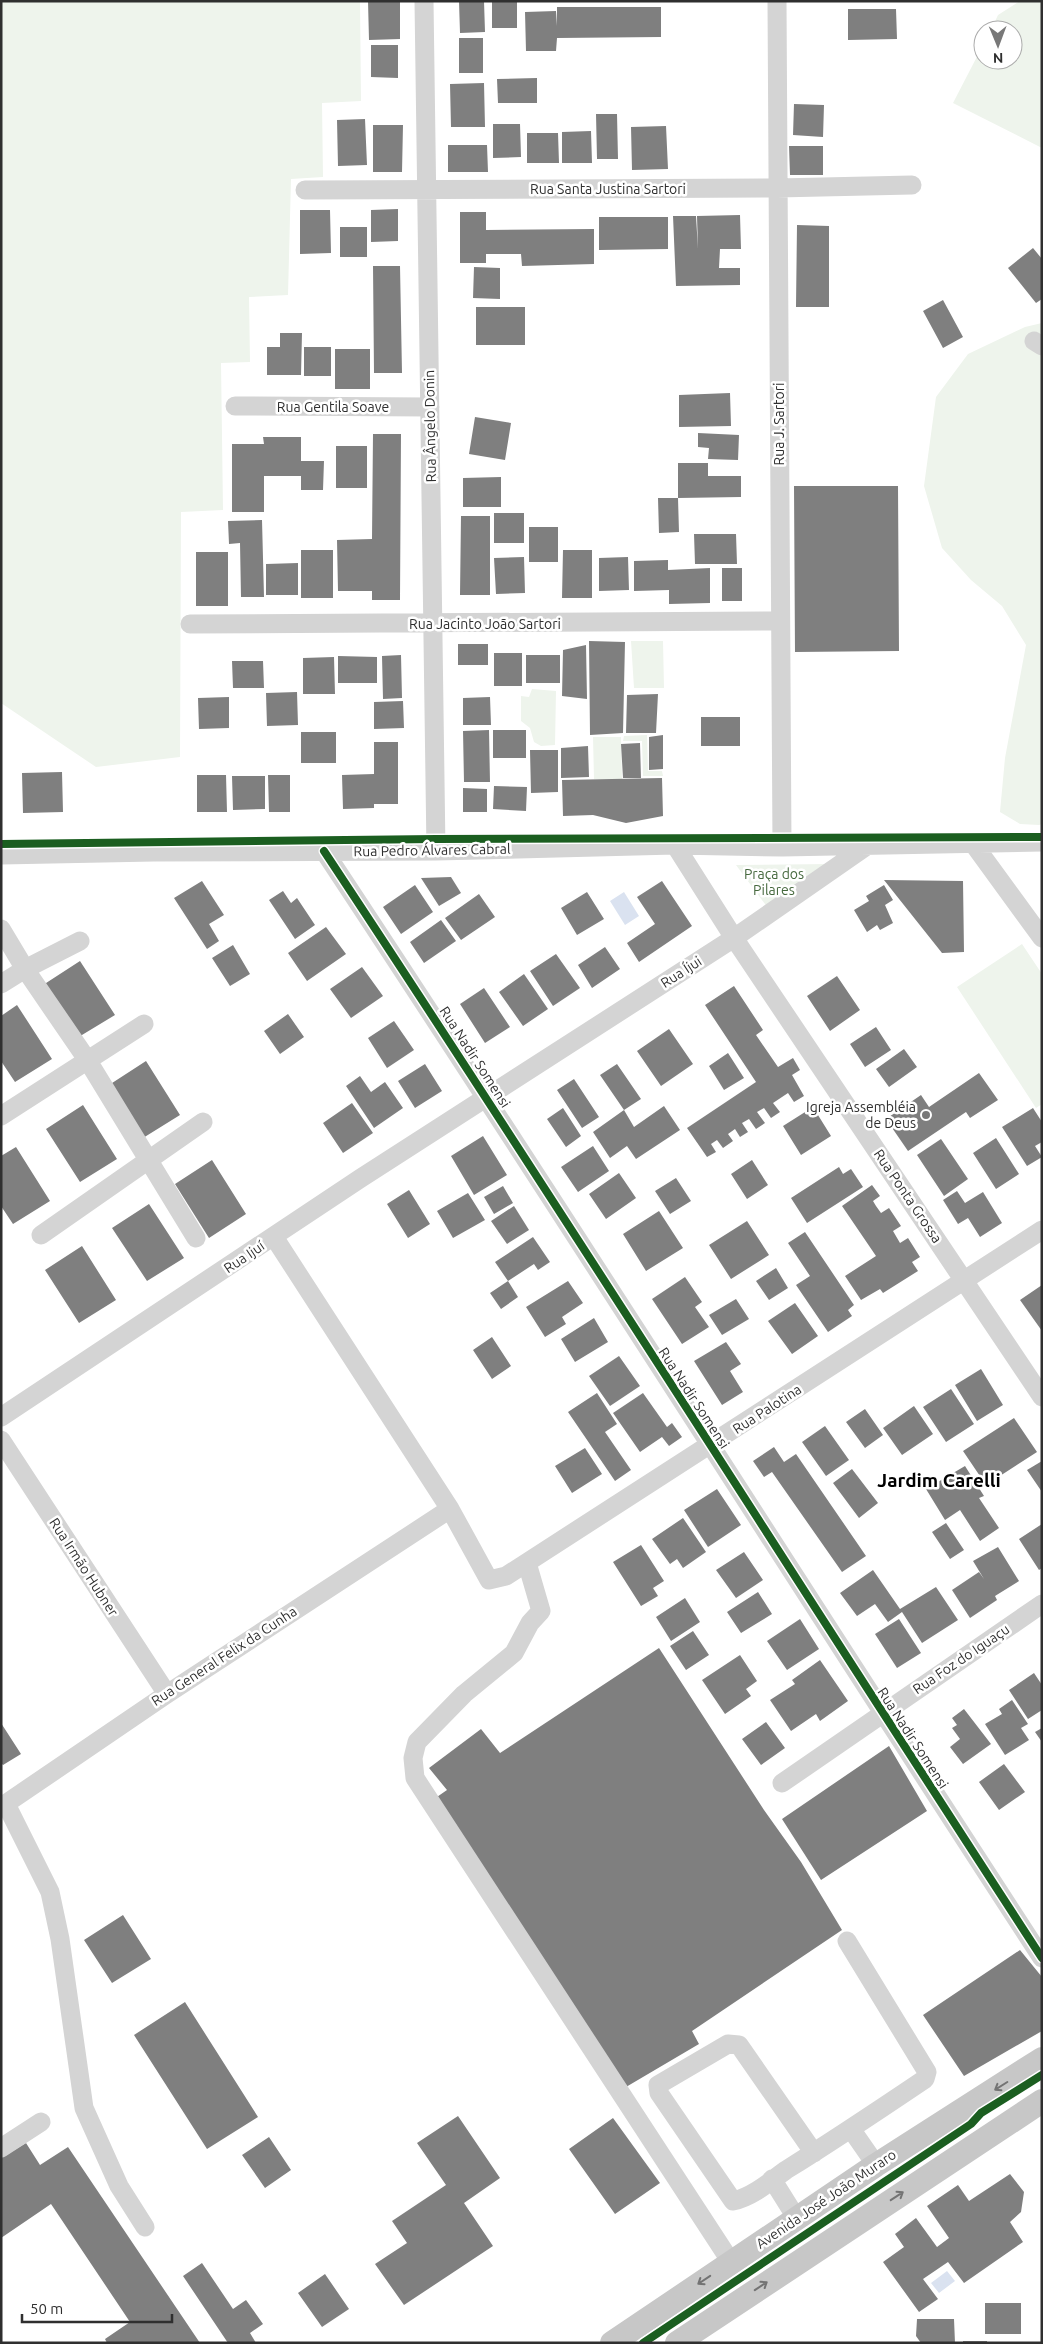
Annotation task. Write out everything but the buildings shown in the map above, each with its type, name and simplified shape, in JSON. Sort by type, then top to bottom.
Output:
[{"type":"main road","name":"Avenida José João Muraro","points":[[612,2343],[876,2165],[1042,2059]]},
{"type":"main road","points":[[689,2339],[1042,2101]]},
{"type":"street","name":"Rua Ângelo Donin","points":[[424,1],[436,851]]},
{"type":"street","name":"Rua J. Sartori","points":[[777,1],[782,846]]},
{"type":"street","name":"Rua Santa Justina Sartori","points":[[305,190],[777,188],[912,185]]},
{"type":"street","name":"Rua Gentila Soave","points":[[235,406],[430,407]]},
{"type":"street","name":"Rua Jacinto João Sartori","points":[[190,624],[780,621]]},
{"type":"street","points":[[972,842],[1042,938]]},
{"type":"street","name":"Rua Pedro Álvares Cabral","points":[[1,855],[436,851],[675,845],[782,846],[871,843],[1042,842]]},
{"type":"street","name":"Rua Íjui","points":[[487,1097],[734,938],[871,843]]},
{"type":"street","name":"Rua Ponta Grossa","points":[[675,845],[734,938],[966,1281],[1042,1397]]},
{"type":"street","name":"Rua Nadir Somensi","points":[[324,851],[487,1097],[882,1713],[1042,1958]]},
{"type":"street","points":[[1,929],[25,969],[88,1061],[196,1238]]},
{"type":"street","points":[[1,984],[25,969],[80,941]]},
{"type":"street","points":[[1,1116],[144,1024]]},
{"type":"street","name":"Rua Ijuí","points":[[1,1417],[487,1097]]},
{"type":"street","points":[[42,1236],[203,1122]]},
{"type":"street","name":"Rua Palotina","points":[[450,1509],[489,1580],[506,1576],[966,1281],[1042,1230]]},
{"type":"street","points":[[274,1237],[450,1509]]},
{"type":"street","name":"Rua Irmão Hubner","points":[[1,1440],[167,1694]]},
{"type":"street","name":"Rua General Felix da Cunha","points":[[4,1806],[167,1694],[450,1509]]},
{"type":"street","points":[[527,1563],[541,1611],[530,1622],[514,1653],[464,1694],[417,1742],[412,1758],[415,1778],[731,2262]]},
{"type":"street","name":"Rua Foz do Iguaçu","points":[[782,1783],[1042,1604]]},
{"type":"street","points":[[4,1806],[50,1892],[60,1939],[84,2108],[119,2186],[145,2227]]},
{"type":"street","points":[[814,2153],[739,2045],[728,2044],[658,2085],[659,2093],[733,2201],[740,2200],[772,2180],[814,2153],[851,2129],[925,2079],[927,2072],[847,1941]]},
{"type":"street","points":[[1,2148],[41,2122]]},
{"type":"street","points":[[851,2129],[876,2165]]},
{"type":"street","points":[[772,2180],[797,2218]]},
{"type":"green space","points":[[1,1],[360,1],[361,101],[322,103],[323,177],[291,179],[288,295],[249,297],[250,362],[221,363],[223,510],[181,512],[180,757],[96,767],[1,703]]},
{"type":"green space","points":[[1020,1],[1042,1],[1042,148],[953,103],[973,64],[973,70],[1023,70],[1023,20],[996,20],[998,15]]},
{"type":"green space","points":[[1042,323],[1042,824],[1039,825],[1020,824],[1000,812],[1005,758],[1026,645],[1002,606],[971,580],[942,548],[924,486],[936,397],[968,354],[1025,327]]},
{"type":"green space","points":[[631,641],[663,641],[664,688],[634,688]]},
{"type":"green space","points":[[532,689],[556,691],[555,745],[541,746],[534,742],[530,728],[521,721],[521,696],[529,697]]},
{"type":"green space","points":[[647,735],[648,771],[662,771],[663,776],[643,776],[642,741],[623,741],[624,736]]},
{"type":"green space","points":[[593,737],[621,737],[622,780],[594,779]]},
{"type":"green space","name":"Praça dos Pilares","points":[[831,864],[768,908],[736,865]]},
{"type":"green space","points":[[1022,944],[1042,974],[1042,1104],[1036,1108],[957,987]]},
{"type":"shaded area","points":[[624,892],[639,916],[625,925],[610,901]]},
{"type":"shaded area","points":[[947,2271],[955,2281],[939,2293],[931,2283]]},
{"type":"cycle path","points":[[1,844],[436,839],[1042,837]]},
{"type":"cycle path","points":[[324,851],[505,1127],[1042,1958]]},
{"type":"cycle path","points":[[643,2343],[971,2124],[981,2113],[1042,2075]]},
{"type":"place","name":"Igreja Assembléia de Deus","points":[[926,1115]]},
{"type":"district","name":"Jardim Carelli","points":[[939,1480]]}]
